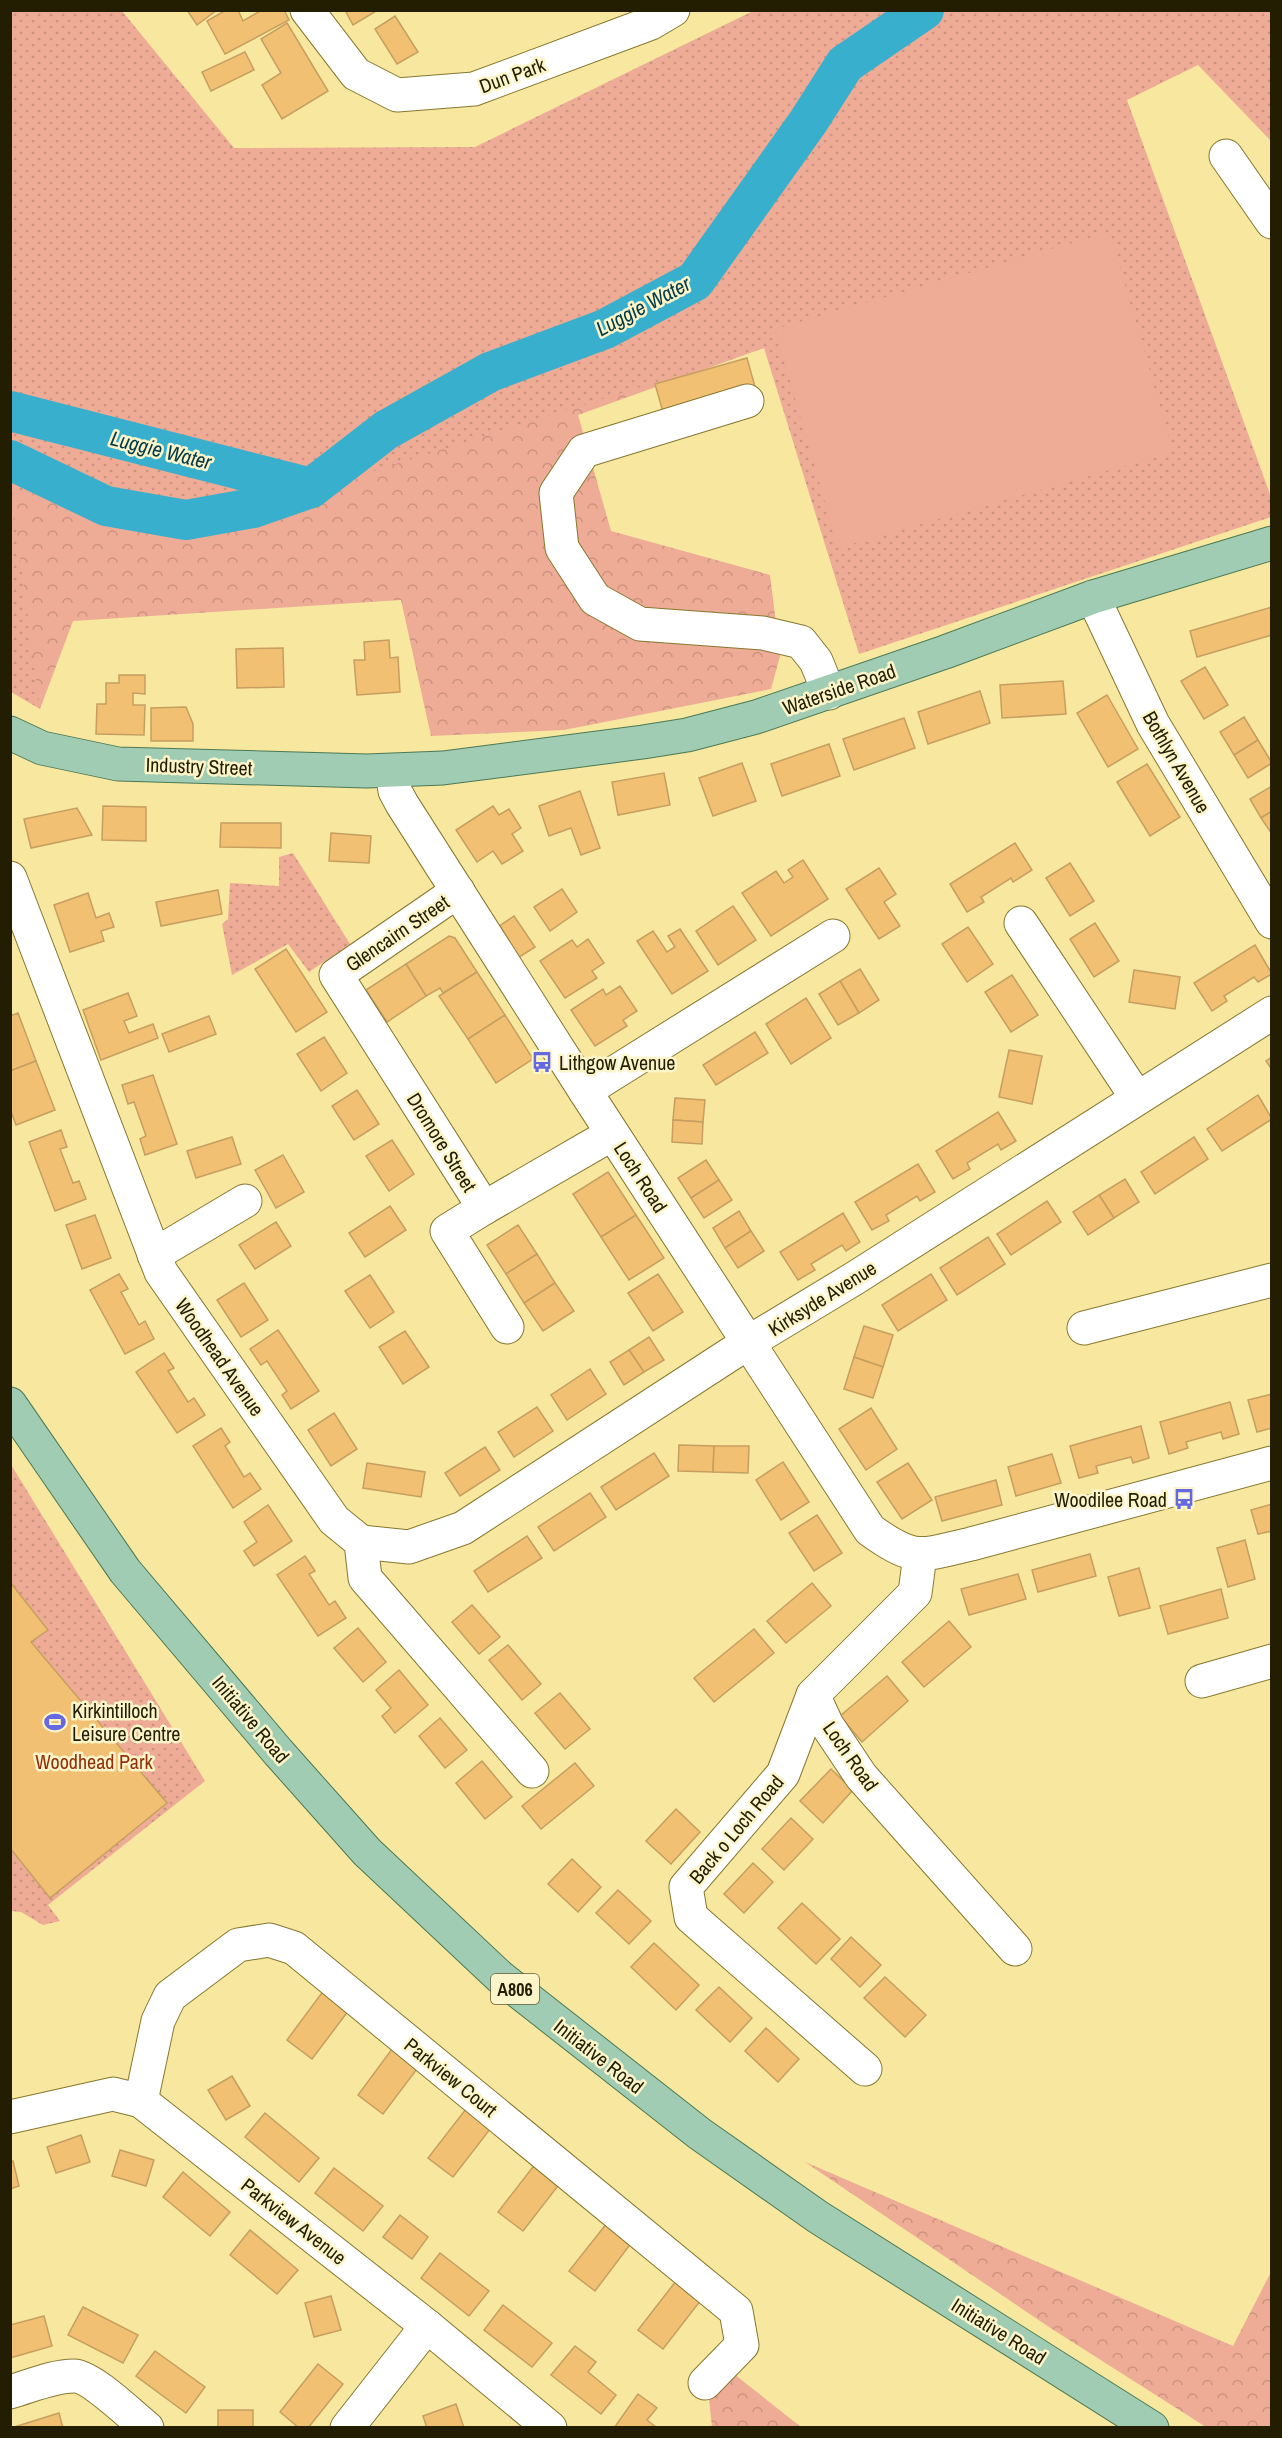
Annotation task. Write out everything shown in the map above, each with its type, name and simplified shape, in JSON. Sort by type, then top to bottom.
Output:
[{"type":"main road","name":"Waterside Road","points":[[393,771],[512,761],[687,735],[829,693],[1093,597],[1272,543]]},
{"type":"main road","name":"Industry Street","points":[[10,733],[42,748],[118,764],[393,771]]},
{"type":"main road","name":"Initiative Road","points":[[10,1404],[125,1571],[278,1752],[368,1852],[500,1977],[700,2134],[818,2217],[1152,2427]]},
{"type":"street","name":"Dun Park","points":[[307,10],[356,74],[398,95],[474,89],[651,22],[673,10]]},
{"type":"street","points":[[1226,156],[1272,222]]},
{"type":"street","points":[[747,401],[584,451],[556,493],[562,548],[596,599],[640,624],[763,633],[801,642],[816,661],[829,693]]},
{"type":"street","name":"Bothlyn Avenue","points":[[1093,597],[1153,724],[1272,922]]},
{"type":"street","name":"Loch Road","points":[[393,771],[395,791],[612,1134],[870,1530],[896,1548],[920,1555]]},
{"type":"street","name":"Woodhead Avenue","points":[[10,878],[161,1272],[334,1520],[361,1542]]},
{"type":"street","name":"Glencairn Street","points":[[336,975],[458,891]]},
{"type":"street","points":[[1021,922],[1137,1098]]},
{"type":"street","points":[[585,1091],[833,936]]},
{"type":"street","name":"Dromore Street","points":[[336,975],[484,1208],[447,1231],[507,1327]]},
{"type":"street","name":"Kirksyde Avenue","points":[[361,1542],[409,1547],[463,1528],[749,1342],[1272,1013]]},
{"type":"street","points":[[484,1208],[612,1134]]},
{"type":"street","points":[[154,1255],[245,1201]]},
{"type":"street","points":[[1084,1328],[1272,1280]]},
{"type":"street","points":[[813,1695],[915,1593],[920,1555],[971,1544],[1272,1463]]},
{"type":"street","points":[[361,1542],[365,1578],[532,1771]]},
{"type":"street","points":[[1203,1681],[1272,1661]]},
{"type":"street","name":"Loch Road","points":[[813,1695],[827,1725],[861,1776],[1015,1949]]},
{"type":"street","name":"Back o Loch Road","points":[[813,1695],[783,1774],[686,1887],[690,1917],[865,2069]]},
{"type":"street","name":"Parkview Court","points":[[141,2101],[158,2021],[170,1996],[238,1945],[269,1940],[294,1948],[736,2311],[742,2345],[705,2383]]},
{"type":"street","name":"Parkview Avenue","points":[[10,2117],[113,2094],[141,2101],[427,2326],[550,2427]]},
{"type":"street","points":[[347,2427],[427,2326]]},
{"type":"street","points":[[10,2392],[57,2378],[77,2376],[95,2386],[147,2427]]},
{"type":"green space","points":[[11,11],[122,11],[234,148],[475,147],[753,11],[1271,11],[1271,141],[1198,65],[1127,100],[1271,497],[1271,517],[859,654],[764,348],[285,499],[11,491]]},
{"type":"green space","points":[[1110,232],[1173,452],[838,548],[775,329]]},
{"type":"green space","points":[[764,348],[578,415],[611,531],[770,575],[780,656],[771,689],[564,730],[431,736],[401,600],[73,621],[40,709],[11,688],[10,400]]},
{"type":"green space","points":[[11,491],[40,709],[11,692]]},
{"type":"green space","points":[[293,853],[350,944],[309,972],[288,944],[232,975],[222,924],[228,919],[230,883],[279,886],[279,857]]},
{"type":"green space","name":"Woodhead Park","points":[[10,1463],[205,1781],[48,1905],[60,1921],[43,1925],[21,1912],[11,1911]]},
{"type":"green space","points":[[805,2162],[1233,2346],[1271,2272],[1271,2427],[1206,2427],[1052,2329]]},
{"type":"green space","points":[[734,2374],[801,2427],[712,2427],[709,2399]]},
{"type":"building","points":[[187,10],[217,10],[197,25]]},
{"type":"building","points":[[226,10],[238,10],[243,21],[262,10],[284,10],[289,20],[225,54],[207,21]]},
{"type":"building","points":[[345,10],[378,10],[353,25]]},
{"type":"building","points":[[395,16],[418,52],[397,64],[375,29]]},
{"type":"building","points":[[287,23],[328,91],[282,119],[262,85],[281,73],[261,39]]},
{"type":"building","points":[[245,52],[254,70],[211,91],[202,72]]},
{"type":"building","points":[[747,358],[755,387],[663,412],[655,384]]},
{"type":"building","points":[[1272,607],[1272,635],[1197,657],[1190,631]]},
{"type":"building","points":[[389,640],[390,658],[398,657],[400,692],[357,695],[354,660],[365,660],[364,642]]},
{"type":"building","points":[[283,648],[284,687],[237,688],[236,649]]},
{"type":"building","points":[[1205,667],[1228,705],[1204,719],[1181,681]]},
{"type":"building","points":[[119,675],[145,675],[145,694],[133,693],[133,705],[145,705],[144,735],[96,734],[97,704],[106,704],[106,683],[119,683]]},
{"type":"building","points":[[1063,681],[1066,714],[1002,718],[1000,685]]},
{"type":"building","points":[[980,691],[990,723],[928,744],[918,712]]},
{"type":"building","points":[[1107,695],[1138,749],[1108,767],[1077,713]]},
{"type":"building","points":[[186,707],[193,724],[193,741],[151,741],[151,708]]},
{"type":"building","points":[[1244,717],[1258,740],[1234,755],[1220,732]]},
{"type":"building","points":[[904,718],[915,748],[854,770],[843,739]]},
{"type":"building","points":[[1258,740],[1272,763],[1248,778],[1234,755]]},
{"type":"building","points":[[829,744],[840,776],[782,796],[771,764]]},
{"type":"building","points":[[742,763],[756,801],[713,816],[699,778]]},
{"type":"building","points":[[1147,764],[1180,817],[1150,836],[1117,782]]},
{"type":"building","points":[[664,773],[670,805],[618,815],[612,782]]},
{"type":"building","points":[[1272,786],[1272,811],[1261,818],[1250,799]]},
{"type":"building","points":[[580,791],[600,848],[581,855],[571,828],[549,836],[539,806]]},
{"type":"building","points":[[103,806],[146,807],[146,841],[102,840]]},
{"type":"building","points":[[493,806],[499,815],[509,809],[521,828],[512,834],[523,851],[502,864],[493,851],[477,862],[456,830]]},
{"type":"building","points":[[77,808],[92,835],[31,848],[24,819]]},
{"type":"building","points":[[1272,811],[1272,834],[1261,818]]},
{"type":"building","points":[[221,823],[281,823],[281,848],[220,847]]},
{"type":"building","points":[[331,833],[371,836],[369,863],[329,861]]},
{"type":"building","points":[[1015,843],[1032,870],[1013,882],[1011,878],[981,897],[984,902],[967,912],[950,884]]},
{"type":"building","points":[[803,860],[828,899],[771,936],[742,893],[776,871],[784,883],[793,877],[788,870]]},
{"type":"building","points":[[1070,863],[1094,901],[1070,916],[1046,878]]},
{"type":"building","points":[[879,868],[896,894],[884,902],[900,926],[879,939],[846,889]]},
{"type":"building","points":[[562,889],[577,912],[550,931],[534,907]]},
{"type":"building","points":[[218,890],[222,914],[161,926],[156,902]]},
{"type":"building","points":[[88,893],[96,918],[109,913],[114,927],[101,931],[104,941],[70,952],[54,905]]},
{"type":"building","points":[[733,906],[756,940],[718,965],[696,931]]},
{"type":"building","points":[[514,916],[535,947],[518,958],[498,927]]},
{"type":"building","points":[[1095,923],[1119,961],[1094,977],[1070,939]]},
{"type":"building","points":[[968,927],[993,964],[967,982],[942,944]]},
{"type":"building","points":[[680,929],[708,971],[672,994],[637,941],[653,931],[667,952],[675,947],[668,936]]},
{"type":"building","points":[[449,936],[455,938],[477,972],[443,993],[440,988],[426,996],[406,964]]},
{"type":"building","points":[[588,939],[604,963],[592,971],[597,978],[565,998],[540,961],[572,940],[577,947]]},
{"type":"building","points":[[1255,945],[1272,974],[1258,982],[1254,977],[1224,996],[1227,1001],[1212,1011],[1194,983]]},
{"type":"building","points":[[286,949],[327,1012],[296,1032],[255,969]]},
{"type":"building","points":[[406,964],[426,996],[387,1022],[366,990]]},
{"type":"building","points":[[860,969],[879,1000],[859,1013],[840,981]]},
{"type":"building","points":[[1134,970],[1180,977],[1175,1009],[1129,1002]]},
{"type":"building","points":[[477,972],[505,1015],[468,1039],[439,996]]},
{"type":"building","points":[[1012,975],[1038,1015],[1011,1032],[985,992]]},
{"type":"building","points":[[840,981],[859,1013],[838,1025],[819,994]]},
{"type":"building","points":[[620,986],[637,1011],[623,1020],[627,1026],[595,1046],[571,1010],[603,989],[606,995]]},
{"type":"building","points":[[128,993],[137,1016],[124,1021],[129,1033],[153,1024],[158,1038],[101,1060],[83,1010]]},
{"type":"building","points":[[806,998],[831,1038],[791,1064],[766,1024]]},
{"type":"building","points":[[18,1013],[36,1061],[10,1071],[10,1016]]},
{"type":"building","points":[[505,1015],[533,1059],[496,1083],[468,1039]]},
{"type":"building","points":[[209,1016],[216,1034],[169,1052],[162,1034]]},
{"type":"building","points":[[755,1032],[768,1053],[716,1085],[703,1065]]},
{"type":"building","points":[[324,1037],[347,1073],[321,1091],[297,1054]]},
{"type":"building","points":[[1009,1050],[1042,1056],[1032,1104],[999,1097]]},
{"type":"building","points":[[1272,1057],[1272,1070],[1266,1061]]},
{"type":"building","points":[[36,1061],[55,1110],[16,1125],[10,1109],[10,1071]]},
{"type":"building","points":[[153,1075],[177,1144],[145,1155],[140,1139],[146,1136],[134,1102],[128,1104],[122,1085]]},
{"type":"building","points":[[357,1090],[379,1124],[354,1140],[332,1106]]},
{"type":"building","points":[[1258,1095],[1272,1119],[1222,1151],[1207,1129]]},
{"type":"building","points":[[675,1098],[705,1100],[703,1122],[673,1120]]},
{"type":"building","points":[[998,1112],[1016,1141],[1001,1150],[998,1144],[967,1163],[970,1169],[953,1179],[936,1151]]},
{"type":"building","points":[[673,1120],[703,1122],[702,1144],[672,1142]]},
{"type":"building","points":[[61,1130],[67,1147],[60,1149],[73,1183],[79,1181],[86,1199],[55,1211],[29,1142]]},
{"type":"building","points":[[232,1137],[241,1164],[196,1178],[187,1151]]},
{"type":"building","points":[[1194,1137],[1208,1159],[1155,1194],[1141,1172]]},
{"type":"building","points":[[392,1140],[414,1174],[389,1191],[366,1156]]},
{"type":"building","points":[[283,1155],[304,1192],[276,1208],[255,1170]]},
{"type":"building","points":[[706,1160],[719,1180],[691,1198],[678,1178]]},
{"type":"building","points":[[918,1164],[935,1192],[920,1201],[917,1196],[886,1215],[889,1221],[872,1230],[855,1202]]},
{"type":"building","points":[[608,1172],[636,1215],[601,1237],[573,1194]]},
{"type":"building","points":[[1125,1179],[1139,1202],[1114,1218],[1099,1195]]},
{"type":"building","points":[[719,1180],[732,1200],[704,1218],[691,1198]]},
{"type":"building","points":[[1099,1195],[1114,1218],[1088,1235],[1073,1212]]},
{"type":"building","points":[[1047,1201],[1061,1222],[1011,1255],[997,1234]]},
{"type":"building","points":[[390,1206],[406,1230],[365,1257],[349,1233]]},
{"type":"building","points":[[739,1211],[751,1231],[725,1248],[713,1228]]},
{"type":"building","points":[[843,1213],[860,1242],[846,1251],[842,1245],[811,1264],[815,1270],[798,1280],[780,1252]]},
{"type":"building","points":[[95,1215],[111,1258],[82,1269],[66,1225]]},
{"type":"building","points":[[636,1215],[664,1258],[629,1280],[601,1237]]},
{"type":"building","points":[[276,1222],[291,1246],[255,1269],[239,1245]]},
{"type":"building","points":[[518,1225],[537,1254],[506,1274],[487,1245]]},
{"type":"building","points":[[751,1231],[764,1251],[738,1268],[725,1248]]},
{"type":"building","points":[[988,1237],[1005,1264],[957,1295],[940,1268]]},
{"type":"building","points":[[537,1254],[555,1283],[524,1303],[506,1274]]},
{"type":"building","points":[[119,1274],[128,1289],[121,1292],[139,1325],[145,1321],[154,1339],[125,1354],[90,1290]]},
{"type":"building","points":[[658,1274],[683,1312],[653,1331],[628,1293]]},
{"type":"building","points":[[931,1274],[947,1300],[898,1331],[882,1305]]},
{"type":"building","points":[[370,1275],[394,1312],[370,1328],[345,1291]]},
{"type":"building","points":[[244,1283],[268,1320],[241,1337],[217,1300]]},
{"type":"building","points":[[555,1283],[574,1311],[543,1331],[524,1303]]},
{"type":"building","points":[[864,1326],[893,1335],[883,1367],[854,1357]]},
{"type":"building","points":[[278,1330],[319,1391],[291,1409],[282,1395],[287,1391],[267,1361],[261,1365],[250,1349]]},
{"type":"building","points":[[405,1331],[429,1367],[403,1384],[379,1347]]},
{"type":"building","points":[[649,1337],[664,1360],[644,1372],[629,1350]]},
{"type":"building","points":[[629,1350],[644,1372],[624,1385],[610,1362]]},
{"type":"building","points":[[164,1353],[174,1368],[168,1371],[188,1402],[194,1398],[205,1415],[177,1433],[136,1372]]},
{"type":"building","points":[[854,1357],[883,1367],[873,1398],[844,1389]]},
{"type":"building","points":[[590,1369],[606,1394],[567,1420],[551,1395]]},
{"type":"building","points":[[1272,1394],[1272,1428],[1257,1432],[1248,1400]]},
{"type":"building","points":[[1230,1402],[1239,1434],[1223,1439],[1221,1432],[1186,1442],[1188,1448],[1169,1454],[1160,1422]]},
{"type":"building","points":[[537,1407],[553,1431],[514,1457],[498,1432]]},
{"type":"building","points":[[871,1408],[897,1449],[866,1470],[839,1429]]},
{"type":"building","points":[[334,1413],[357,1449],[331,1466],[308,1430]]},
{"type":"building","points":[[1141,1426],[1149,1458],[1133,1463],[1131,1457],[1096,1466],[1098,1473],[1079,1478],[1070,1446]]},
{"type":"building","points":[[221,1428],[230,1442],[225,1446],[244,1477],[250,1473],[261,1489],[233,1508],[193,1446]]},
{"type":"building","points":[[679,1445],[714,1446],[713,1472],[678,1471]]},
{"type":"building","points":[[714,1446],[749,1446],[748,1473],[713,1472]]},
{"type":"building","points":[[485,1447],[500,1470],[460,1496],[445,1473]]},
{"type":"building","points":[[654,1453],[669,1476],[616,1510],[601,1487]]},
{"type":"building","points":[[1052,1454],[1061,1483],[1016,1496],[1008,1467]]},
{"type":"building","points":[[783,1462],[809,1502],[781,1520],[756,1480]]},
{"type":"building","points":[[367,1463],[425,1472],[421,1497],[363,1488]]},
{"type":"building","points":[[908,1463],[932,1500],[902,1519],[877,1482]]},
{"type":"building","points":[[996,1480],[1002,1505],[942,1521],[935,1497]]},
{"type":"building","points":[[590,1493],[606,1517],[554,1551],[538,1527]]},
{"type":"building","points":[[1272,1504],[1272,1531],[1258,1534],[1251,1510]]},
{"type":"building","points":[[268,1505],[292,1541],[254,1566],[244,1551],[257,1542],[244,1522]]},
{"type":"building","points":[[817,1515],[842,1553],[814,1571],[789,1533]]},
{"type":"building","points":[[527,1536],[542,1558],[488,1592],[474,1571]]},
{"type":"building","points":[[1245,1540],[1255,1579],[1228,1587],[1217,1548]]},
{"type":"building","points":[[1090,1554],[1096,1576],[1038,1592],[1032,1570]]},
{"type":"building","points":[[305,1556],[315,1571],[309,1574],[329,1605],[335,1601],[346,1618],[318,1636],[277,1575]]},
{"type":"building","points":[[1139,1568],[1150,1608],[1119,1616],[1108,1577]]},
{"type":"building","points":[[1018,1574],[1026,1599],[969,1615],[961,1589]]},
{"type":"building","name":"Kirkintilloch Leisure Centre","points":[[10,1582],[48,1630],[31,1642],[167,1803],[50,1898],[10,1848]]},
{"type":"building","points":[[812,1583],[831,1606],[786,1643],[767,1621]]},
{"type":"building","points":[[1221,1589],[1228,1618],[1168,1634],[1160,1606]]},
{"type":"building","points":[[472,1605],[500,1637],[479,1654],[452,1622]]},
{"type":"building","points":[[949,1621],[971,1647],[924,1687],[902,1662]]},
{"type":"building","points":[[358,1628],[386,1662],[363,1682],[334,1648]]},
{"type":"building","points":[[754,1629],[774,1653],[714,1702],[694,1678]]},
{"type":"building","points":[[508,1645],[541,1684],[522,1700],[489,1660]]},
{"type":"building","points":[[399,1670],[428,1705],[395,1733],[382,1716],[391,1708],[376,1690]]},
{"type":"building","points":[[887,1676],[908,1701],[862,1742],[840,1716]]},
{"type":"building","points":[[560,1693],[590,1729],[565,1749],[535,1713]]},
{"type":"building","points":[[440,1718],[467,1750],[445,1768],[419,1736]]},
{"type":"building","points":[[482,1761],[512,1797],[485,1819],[456,1783]]},
{"type":"building","points":[[575,1763],[594,1786],[541,1829],[522,1806]]},
{"type":"building","points":[[831,1769],[853,1790],[823,1823],[800,1801]]},
{"type":"building","points":[[676,1809],[700,1832],[671,1864],[646,1841]]},
{"type":"building","points":[[791,1818],[813,1839],[784,1870],[762,1849]]},
{"type":"building","points":[[572,1859],[601,1887],[578,1912],[548,1884]]},
{"type":"building","points":[[753,1863],[773,1882],[744,1913],[724,1894]]},
{"type":"building","points":[[618,1890],[651,1921],[629,1944],[596,1913]]},
{"type":"building","points":[[802,1903],[840,1939],[816,1964],[778,1928]]},
{"type":"building","points":[[851,1937],[881,1965],[860,1987],[831,1959]]},
{"type":"building","points":[[654,1943],[699,1985],[676,2010],[631,1967]]},
{"type":"building","points":[[885,1977],[926,2015],[905,2037],[864,1998]]},
{"type":"building","points":[[719,1987],[752,2018],[730,2042],[696,2010]]},
{"type":"building","points":[[324,1990],[349,2010],[312,2059],[287,2040]]},
{"type":"building","points":[[766,2028],[799,2059],[778,2082],[745,2051]]},
{"type":"building","points":[[395,2045],[420,2065],[383,2114],[358,2095]]},
{"type":"building","points":[[232,2076],[250,2106],[226,2120],[208,2090]]},
{"type":"building","points":[[466,2109],[491,2128],[453,2177],[428,2158]]},
{"type":"building","points":[[265,2113],[319,2158],[299,2182],[245,2137]]},
{"type":"building","points":[[81,2135],[90,2162],[56,2173],[47,2147]]},
{"type":"building","points":[[120,2150],[154,2160],[146,2186],[112,2176]]},
{"type":"building","points":[[13,2161],[19,2186],[10,2189],[10,2162]]},
{"type":"building","points":[[536,2163],[561,2182],[523,2231],[498,2212]]},
{"type":"building","points":[[334,2168],[383,2206],[363,2231],[315,2193]]},
{"type":"building","points":[[183,2172],[230,2212],[210,2236],[163,2197]]},
{"type":"building","points":[[400,2215],[428,2237],[412,2259],[383,2237]]},
{"type":"building","points":[[607,2223],[632,2242],[595,2291],[569,2271]]},
{"type":"building","points":[[250,2230],[298,2270],[277,2294],[230,2255]]},
{"type":"building","points":[[440,2253],[489,2291],[469,2316],[421,2278]]},
{"type":"building","points":[[676,2281],[701,2300],[663,2349],[638,2330]]},
{"type":"building","points":[[331,2296],[341,2330],[314,2337],[305,2303]]},
{"type":"building","points":[[503,2305],[552,2343],[532,2367],[484,2330]]},
{"type":"building","points":[[83,2307],[138,2335],[123,2363],[68,2335]]},
{"type":"building","points":[[44,2316],[52,2346],[10,2358],[10,2325]]},
{"type":"building","points":[[575,2346],[596,2362],[588,2372],[616,2395],[601,2414],[551,2375]]},
{"type":"building","points":[[155,2351],[205,2387],[186,2413],[136,2376]]},
{"type":"building","points":[[318,2364],[343,2384],[308,2428],[299,2428],[280,2412]]},
{"type":"building","points":[[638,2394],[657,2408],[647,2420],[657,2428],[614,2428]]},
{"type":"building","points":[[456,2404],[464,2428],[427,2428],[423,2416]]},
{"type":"building","points":[[218,2410],[253,2410],[253,2428],[218,2428]]},
{"type":"building","points":[[59,2413],[63,2428],[11,2428]]},
{"type":"waterway","name":"Luggie Water","points":[[10,460],[106,506],[186,520],[253,508],[311,488],[386,430],[490,372],[605,329],[695,281],[808,122],[845,64],[924,10]]},
{"type":"waterway","name":"Luggie Water","points":[[10,411],[311,488]]},
{"type":"place","name":"Lithgow Avenue","points":[[542,1062]]},
{"type":"place","name":"Woodilee Road","points":[[1184,1499]]},
{"type":"place","name":"Kirkintilloch Leisure Centre","points":[[55,1722]]}]
